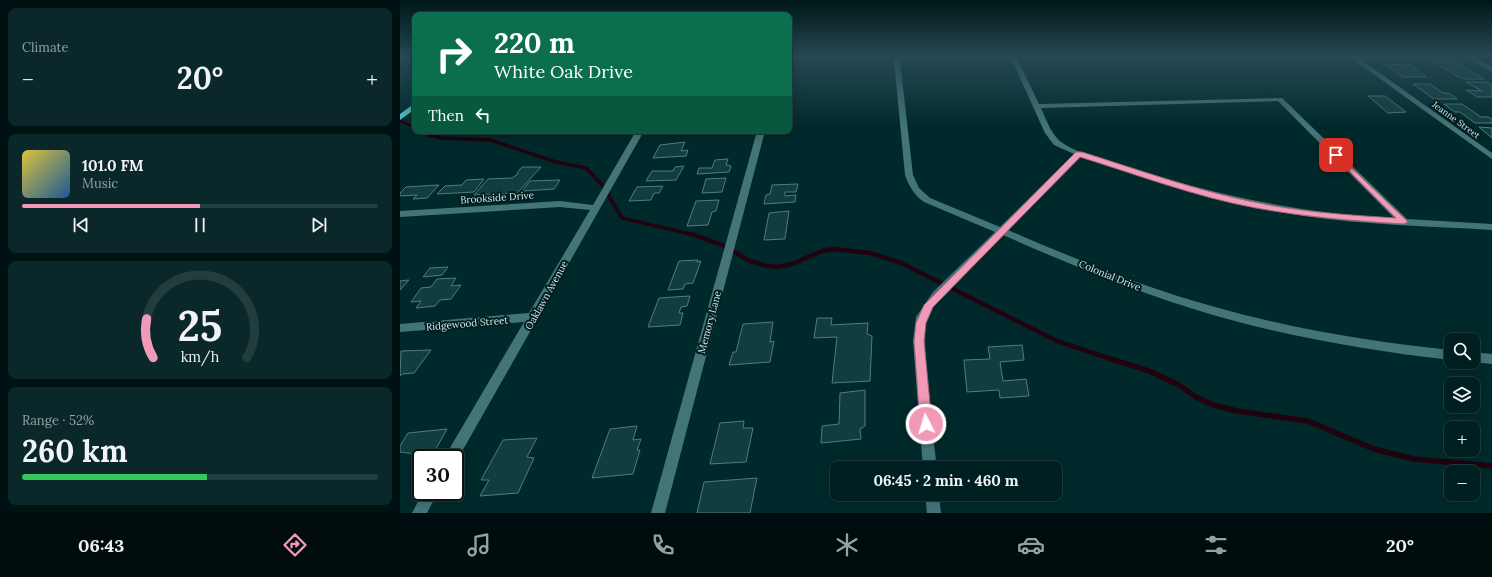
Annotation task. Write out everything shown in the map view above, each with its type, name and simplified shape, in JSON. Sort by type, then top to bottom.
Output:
[{"type":"main road","points":[[400,118],[412,108]]},
{"type":"street","name":"Colonial Drive","points":[[899,80],[909,175],[913,187],[927,200],[1144,288],[1213,310],[1337,340],[1444,354]]},
{"type":"street","points":[[1024,80],[1052,138],[1061,146],[1079,154],[1188,189],[1254,205],[1319,216],[1492,227]]},
{"type":"street","name":"Jeanne Street","points":[[1384,80],[1492,157]]},
{"type":"street","points":[[1036,106],[1280,99],[1404,222]]},
{"type":"street","name":"Oaklawn Avenue","points":[[456,449],[594,208],[638,134]]},
{"type":"street","name":"Memory Lane","points":[[658,513],[760,134]]},
{"type":"street","points":[[929,461],[919,341],[921,323],[929,305],[937,295],[1079,154]]},
{"type":"street","name":"Brookside Drive","points":[[400,214],[560,204],[594,208]]},
{"type":"street","name":"Ridgewood Street","points":[[400,328],[533,317]]},
{"type":"street","points":[[1480,358],[1492,359]]},
{"type":"street","points":[[419,513],[426,501]]},
{"type":"street","points":[[933,501],[934,513]]},
{"type":"building","points":[[1466,82],[1486,82],[1492,85],[1492,97],[1477,97],[1466,90],[1482,91]]},
{"type":"building","points":[[1413,84],[1430,84],[1443,93],[1449,93],[1457,99],[1434,99]]},
{"type":"building","points":[[1368,96],[1385,96],[1406,112],[1388,113]]},
{"type":"building","points":[[1444,104],[1462,104],[1481,117],[1488,117],[1492,119],[1492,123],[1475,123],[1460,112],[1455,112]]},
{"type":"building","points":[[1479,127],[1492,128],[1492,138]]},
{"type":"building","points":[[685,142],[681,151],[688,150],[686,156],[653,158],[660,145]]},
{"type":"building","points":[[728,159],[726,165],[731,166],[729,172],[697,174],[699,168],[712,168],[715,160]]},
{"type":"building","points":[[684,166],[676,180],[646,181],[652,171],[673,171],[675,167]]},
{"type":"building","points":[[522,167],[541,167],[517,193],[474,195],[488,179],[512,178],[518,174],[517,173]]},
{"type":"building","points":[[726,178],[722,192],[702,193],[706,179]]},
{"type":"building","points":[[484,179],[474,192],[437,194],[445,186],[462,185],[466,180]]},
{"type":"building","points":[[560,180],[554,189],[522,191],[530,181]]},
{"type":"building","points":[[798,184],[796,192],[785,192],[785,196],[796,195],[795,202],[764,204],[766,195],[770,194],[772,185]]},
{"type":"building","points":[[439,185],[427,198],[413,199],[417,195],[400,196],[400,193],[406,187]]},
{"type":"building","points":[[663,186],[659,193],[654,193],[651,200],[629,201],[637,187]]},
{"type":"building","points":[[719,200],[716,211],[712,212],[708,225],[687,226],[696,201]]},
{"type":"building","points":[[789,211],[785,239],[764,240],[769,213]]},
{"type":"building","points":[[698,260],[697,262],[701,261],[693,283],[685,284],[683,289],[668,290],[679,261]]},
{"type":"building","points":[[448,267],[442,275],[423,277],[430,268]]},
{"type":"building","points":[[456,278],[451,286],[461,285],[451,299],[440,300],[435,306],[416,308],[421,301],[411,302],[421,288],[431,287],[437,279]]},
{"type":"building","points":[[409,280],[400,290],[400,281]]},
{"type":"building","points":[[690,296],[687,306],[681,307],[679,313],[683,313],[680,325],[648,327],[659,298]]},
{"type":"building","points":[[817,318],[832,318],[831,325],[868,323],[867,334],[872,336],[870,381],[832,383],[837,337],[814,338]]},
{"type":"building","points":[[773,322],[770,342],[774,341],[770,362],[729,365],[733,352],[736,352],[743,324]]},
{"type":"building","points":[[1022,345],[1024,360],[1000,362],[1003,381],[1026,379],[1029,396],[1000,398],[999,390],[967,392],[964,360],[990,359],[988,347]]},
{"type":"building","points":[[431,350],[414,373],[402,374],[400,376],[401,351]]},
{"type":"building","points":[[865,390],[865,426],[860,429],[861,439],[821,443],[822,426],[839,424],[840,393]]},
{"type":"building","points":[[744,421],[743,428],[753,428],[746,462],[710,464],[720,423]]},
{"type":"building","points":[[637,426],[633,440],[641,439],[637,450],[640,450],[633,474],[592,478],[610,429]]},
{"type":"building","points":[[447,429],[436,449],[412,449],[412,454],[400,452],[400,446],[408,433]]},
{"type":"building","points":[[537,438],[527,457],[534,458],[518,493],[480,496],[489,480],[481,480],[503,440]]},
{"type":"building","points":[[757,478],[750,513],[697,513],[704,482]]},
{"type":"waterway","points":[[400,121],[412,126]]},
{"type":"waterway","points":[[430,135],[442,138],[490,140],[556,162],[586,168],[603,186],[622,218],[693,235]]},
{"type":"waterway","points":[[693,235],[722,245],[750,261],[767,266],[777,267],[792,264],[822,251],[834,249],[870,253],[901,263],[1057,341],[1108,358]]},
{"type":"waterway","points":[[1108,358],[1149,371],[1179,385],[1196,397],[1213,405],[1237,411],[1308,421],[1374,449],[1414,459],[1492,466]]},
{"type":"route","points":[[926,424],[919,341],[922,317],[937,295],[1079,154],[1188,189],[1254,205],[1319,216],[1404,222],[1336,155]]}]
